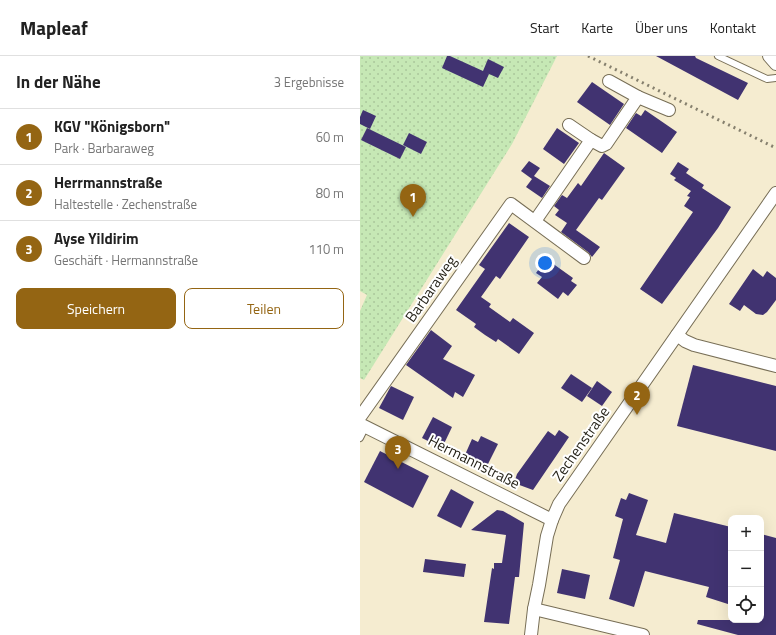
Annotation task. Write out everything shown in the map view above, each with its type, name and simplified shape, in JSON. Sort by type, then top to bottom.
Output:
[{"type":"street","points":[[769,56],[776,64]]},
{"type":"street","points":[[609,81],[638,97],[669,110]]},
{"type":"street","points":[[569,125],[602,146],[606,144],[638,97]]},
{"type":"street","points":[[535,221],[591,140]]},
{"type":"street","name":"Zechenstraße","points":[[531,635],[547,536],[559,504],[776,193]]},
{"type":"street","name":"Barbaraweg","points":[[362,422],[511,204],[584,258]]},
{"type":"street","points":[[677,334],[685,341],[694,345],[776,366]]},
{"type":"street","name":"Hermannstraße","points":[[362,422],[552,520]]},
{"type":"street","points":[[534,609],[642,635]]},
{"type":"lane","points":[[718,56],[767,79],[776,78]]},
{"type":"lane","points":[[360,438],[362,422]]},
{"type":"green space","points":[[360,56],[557,56],[512,144],[364,380],[360,378],[360,311],[367,295],[360,291]]},
{"type":"building","points":[[447,56],[483,71],[488,59],[504,67],[498,78],[487,73],[489,74],[483,87],[442,68]]},
{"type":"building","points":[[656,56],[695,56],[696,58],[748,83],[738,100]]},
{"type":"building","points":[[592,82],[624,104],[610,125],[577,102]]},
{"type":"building","points":[[363,110],[376,116],[370,129],[360,124],[360,117]]},
{"type":"building","points":[[645,110],[677,132],[662,153],[626,128],[636,113],[641,116]]},
{"type":"building","points":[[367,128],[406,147],[400,159],[361,140]]},
{"type":"building","points":[[557,128],[579,143],[564,164],[543,149]]},
{"type":"building","points":[[409,133],[427,142],[421,154],[403,145]]},
{"type":"building","points":[[604,153],[625,168],[602,200],[599,198],[576,230],[600,247],[592,257],[588,252],[561,232],[567,223],[555,215],[559,210],[554,206],[562,195],[567,198],[578,183],[581,186]]},
{"type":"building","points":[[529,161],[540,168],[534,176],[550,186],[542,198],[526,187],[532,179],[521,171]]},
{"type":"building","points":[[678,162],[689,169],[686,173],[704,185],[702,188],[731,207],[718,228],[662,304],[640,289],[693,212],[684,206],[690,197],[687,196],[691,191],[674,180],[676,178],[670,174]]},
{"type":"building","points":[[509,223],[529,237],[500,279],[496,276],[481,297],[491,304],[489,307],[510,322],[513,318],[534,333],[519,354],[498,339],[496,342],[485,335],[474,327],[476,324],[456,310],[485,269],[479,265]]},
{"type":"building","points":[[544,262],[550,266],[552,263],[573,278],[571,281],[577,285],[568,296],[563,292],[558,299],[537,283],[542,277],[536,273]]},
{"type":"building","points":[[753,269],[763,277],[767,271],[776,278],[776,300],[763,315],[756,314],[744,305],[740,311],[729,304]]},
{"type":"building","points":[[431,330],[452,346],[443,359],[475,375],[463,397],[455,392],[453,398],[406,365]]},
{"type":"building","points":[[693,365],[776,386],[776,451],[677,426]]},
{"type":"building","points":[[571,374],[592,388],[582,402],[561,388]]},
{"type":"building","points":[[597,381],[612,392],[602,406],[587,396]]},
{"type":"building","points":[[391,386],[414,397],[403,420],[379,408]]},
{"type":"building","points":[[433,417],[452,427],[442,448],[422,438]]},
{"type":"building","points":[[559,430],[569,437],[533,490],[514,483],[517,474],[548,431],[555,436]]},
{"type":"building","points":[[481,436],[498,444],[486,468],[464,457],[472,439],[478,442]]},
{"type":"building","points":[[380,451],[429,476],[413,508],[364,482]]},
{"type":"building","points":[[451,489],[474,502],[461,528],[437,516]]},
{"type":"building","points":[[629,493],[648,500],[636,535],[666,543],[674,513],[728,526],[728,604],[706,597],[709,587],[645,571],[634,607],[609,599],[620,560],[613,558],[623,519],[615,516],[621,498],[626,500]]},
{"type":"building","points":[[497,510],[503,511],[524,523],[519,577],[515,577],[509,624],[484,622],[492,568],[494,569],[494,563],[502,563],[506,535],[471,530]]},
{"type":"building","points":[[764,535],[776,538],[776,635],[738,635],[697,624],[698,620],[728,620],[728,623],[764,623]]},
{"type":"building","points":[[425,559],[466,564],[464,577],[423,572]]},
{"type":"building","points":[[562,569],[590,575],[585,599],[557,593]]},
{"type":"railway","points":[[588,56],[776,148]]},
{"type":"place","name":"KGV \"Königsborn\"","points":[[413,217]]},
{"type":"place","name":"Herrmannstraße","points":[[637,415]]},
{"type":"place","name":"Ayse Yildirim","points":[[398,469]]}]
